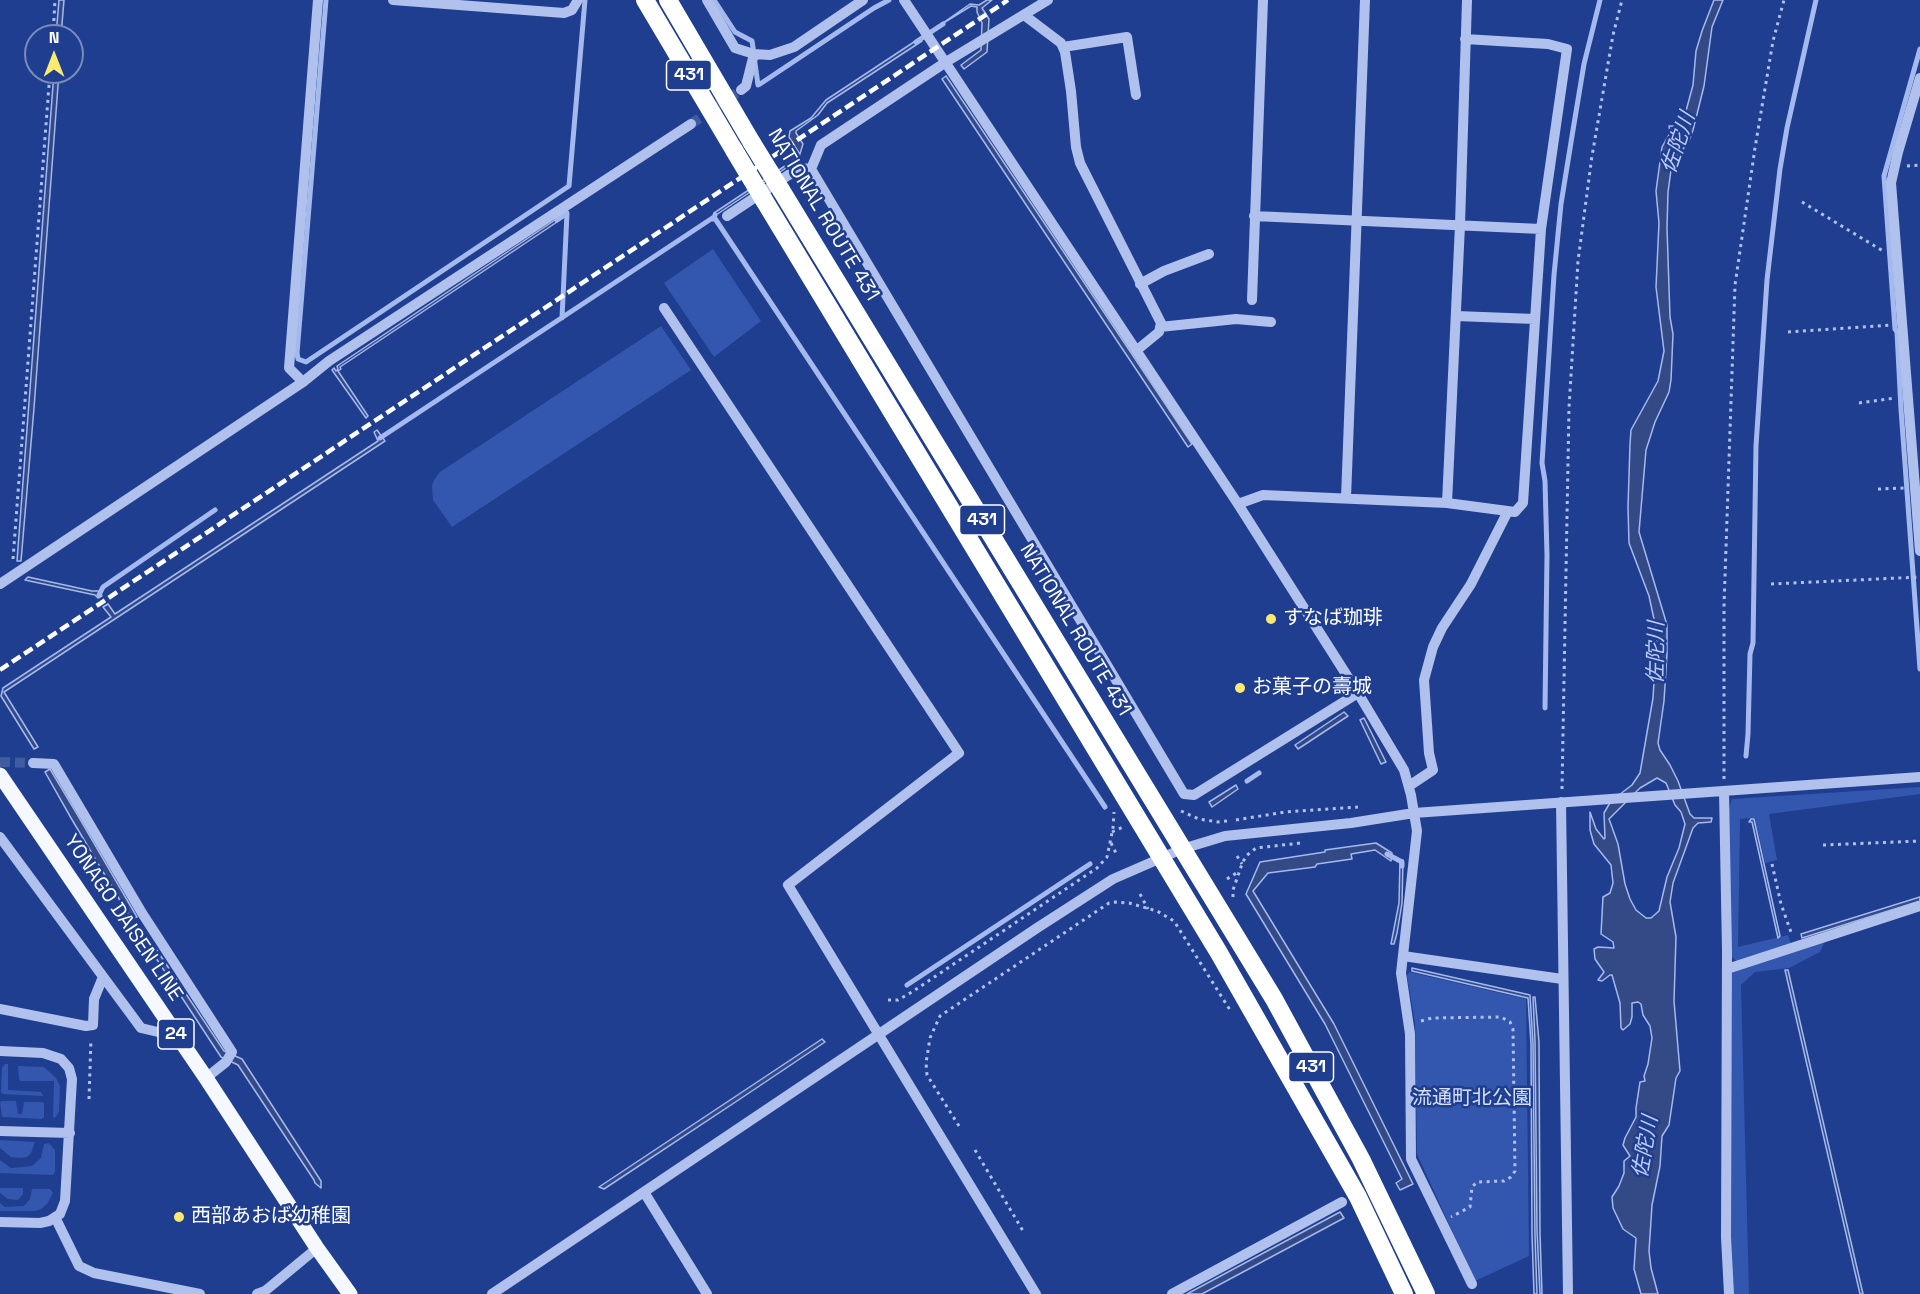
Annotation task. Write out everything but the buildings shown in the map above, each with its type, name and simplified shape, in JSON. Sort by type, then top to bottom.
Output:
[{"type":"highway","name":"431","points":[[645,0],[1219,953],[1358,1197],[1404,1294]]},
{"type":"highway","name":"NATIONAL ROUTE 431","points":[[668,0],[752,143],[1280,1009],[1361,1159],[1426,1294]]},
{"type":"main road","name":"YONAGO DAISEN LINE","points":[[0,775],[350,1294]]},
{"type":"street","points":[[303,382],[289,368],[318,0]]},
{"type":"street","points":[[393,0],[564,13],[572,10],[578,0]]},
{"type":"street","points":[[707,0],[735,48],[754,54],[770,55],[794,47],[862,0]]},
{"type":"street","points":[[904,0],[1238,504],[1358,693],[1404,771],[1417,831],[1401,973],[1410,1034],[1411,1159],[1472,1284]]},
{"type":"street","points":[[811,169],[821,145],[946,62],[1048,0]]},
{"type":"street","points":[[1252,300],[1263,0]]},
{"type":"street","points":[[1346,498],[1365,0]]},
{"type":"street","points":[[1447,503],[1460,225],[1467,0]]},
{"type":"street","points":[[1024,15],[1061,43],[1063,47],[1080,164],[1161,323],[1159,332],[1137,350]]},
{"type":"street","points":[[1063,47],[1127,37],[1136,95]]},
{"type":"street","points":[[1238,504],[1263,495],[1447,503],[1515,512],[1523,503],[1540,229],[1567,50],[1548,44],[1465,39]]},
{"type":"street","points":[[741,90],[746,86],[754,54]]},
{"type":"street","points":[[1920,78],[1891,183],[1903,324],[1913,401],[1915,488],[1920,551]]},
{"type":"street","points":[[0,584],[303,382],[329,361],[691,124]]},
{"type":"street","points":[[727,216],[799,168],[811,169]]},
{"type":"street","points":[[811,169],[1184,794],[1194,795],[1358,693]]},
{"type":"street","points":[[1254,216],[1540,229]]},
{"type":"street","points":[[1140,284],[1164,271],[1209,254]]},
{"type":"street","points":[[664,308],[960,753],[788,885],[1036,1294]]},
{"type":"street","points":[[1456,316],[1535,319]]},
{"type":"street","points":[[1160,327],[1236,319],[1271,322]]},
{"type":"street","points":[[1409,786],[1433,770],[1429,753],[1424,680],[1434,647],[1442,628],[1470,584],[1508,511]]},
{"type":"street","points":[[33,763],[54,764],[229,1057],[206,1078]]},
{"type":"street","points":[[492,1294],[1113,879],[1182,849],[1225,836],[1351,823],[1414,813],[1920,777]]},
{"type":"street","points":[[1724,790],[1727,969],[1725,1179],[1729,1294]]},
{"type":"street","points":[[1566,802],[1562,979],[1568,1294]]},
{"type":"street","points":[[0,837],[141,1028],[158,1032],[169,1024]]},
{"type":"street","points":[[1727,969],[1920,906]]},
{"type":"street","points":[[1403,956],[1562,979]]},
{"type":"street","points":[[0,1009],[86,1026],[93,1025],[94,999],[103,977]]},
{"type":"street","points":[[0,1052],[43,1053],[61,1059],[69,1068],[72,1079],[65,1201],[60,1214],[40,1223],[0,1222]]},
{"type":"street","points":[[0,1131],[70,1133]]},
{"type":"street","points":[[644,1192],[707,1294]]},
{"type":"street","points":[[1172,1294],[1342,1202]]},
{"type":"street","points":[[55,1217],[79,1266],[94,1273],[200,1294]]},
{"type":"street","points":[[257,1294],[265,1291],[317,1248]]},
{"type":"path","points":[[54,24],[56,0]]},
{"type":"path","points":[[1566,802],[1569,408],[1578,261],[1592,156],[1613,35],[1622,0]]},
{"type":"path","points":[[1724,790],[1724,606],[1735,285],[1773,41],[1784,0]]},
{"type":"path","points":[[12,576],[49,84]]},
{"type":"path","points":[[1802,202],[1888,254],[1897,257]]},
{"type":"path","points":[[1788,332],[1903,324]]},
{"type":"path","points":[[1858,403],[1913,401]]},
{"type":"path","points":[[1878,489],[1915,488]]},
{"type":"path","points":[[1771,584],[1920,577]]},
{"type":"path","points":[[888,1000],[898,1000],[912,992],[1097,868],[1107,857],[1111,843],[1113,802]]},
{"type":"path","points":[[1112,832],[1123,826]]},
{"type":"path","points":[[1823,846],[1920,841]]},
{"type":"path","points":[[1233,897],[1233,890],[1242,864],[1246,856],[1256,848],[1310,842]]},
{"type":"path","points":[[1111,843],[1117,855]]},
{"type":"path","points":[[1237,856],[1242,864]]},
{"type":"path","points":[[1772,864],[1781,904],[1796,948]]},
{"type":"path","points":[[1227,879],[1239,872]]},
{"type":"path","points":[[1140,894],[1148,909]]},
{"type":"path","points":[[959,1126],[927,1075],[926,1064],[930,1038],[940,1016],[1109,903],[1129,903],[1164,915],[1174,921],[1233,1014]]},
{"type":"path","points":[[1164,915],[1174,910]]},
{"type":"path","points":[[1419,1028],[1421,1020],[1426,1018],[1501,1017],[1510,1022],[1513,1029],[1515,1171],[1504,1181],[1477,1182],[1472,1187],[1470,1208],[1442,1221]]},
{"type":"path","points":[[89,1099],[92,1025]]},
{"type":"path","points":[[975,1150],[1023,1230]]},
{"type":"green space","points":[[713,249],[761,321],[714,357],[664,283]]},
{"type":"green space","points":[[661,326],[691,370],[452,527],[433,500],[432,486],[440,472]]},
{"type":"green space","points":[[1920,787],[1920,794],[1769,814],[1777,860],[1765,863],[1755,818],[1740,819],[1738,947],[1788,935],[1792,947],[1738,962],[1733,958],[1730,953],[1729,808],[1732,799]]},
{"type":"green space","points":[[1825,941],[1820,952],[1789,968],[1755,972],[1741,985],[1749,1294],[1732,1294],[1730,975],[1734,971]]},
{"type":"green space","name":"流通町北公園","points":[[1409,972],[1526,999],[1529,1256],[1475,1281],[1417,1154],[1415,1023],[1407,976]]},
{"type":"green space","points":[[8,1064],[8,1090],[41,1092],[43,1096],[3,1094],[1,1092],[2,1068]]},
{"type":"green space","points":[[18,1066],[44,1067],[56,1078],[60,1086],[59,1112],[55,1118],[53,1117],[54,1081],[21,1081]]},
{"type":"green space","points":[[16,1101],[18,1114],[22,1114],[24,1102],[42,1102],[44,1103],[44,1117],[42,1119],[2,1117],[0,1102]]},
{"type":"green space","points":[[0,1140],[35,1142],[31,1153],[21,1158],[11,1157],[0,1148]]},
{"type":"green space","points":[[49,1143],[55,1150],[53,1175],[0,1173],[0,1160],[11,1168],[32,1166],[41,1158],[44,1144]]},
{"type":"green space","points":[[0,1188],[23,1188],[23,1194],[18,1200],[8,1199],[0,1193]]},
{"type":"green space","points":[[32,1189],[50,1189],[53,1193],[41,1209],[0,1211],[0,1203],[5,1207],[24,1206],[30,1199]]},
{"type":"water","points":[[59,0],[64,0],[62,24],[57,24]]},
{"type":"water","points":[[992,0],[982,8],[989,19],[987,52],[964,69],[961,65],[981,50],[982,23],[977,7],[971,6],[937,27],[970,4],[979,5]]},
{"type":"water","name":"佐陀川","points":[[1714,0],[1723,0],[1712,27],[1704,86],[1693,130],[1671,170],[1667,228],[1670,317],[1673,334],[1671,380],[1669,392],[1655,422],[1646,450],[1639,532],[1667,625],[1664,701],[1658,743],[1678,781],[1690,814],[1694,818],[1712,818],[1711,822],[1698,823],[1693,828],[1673,883],[1670,902],[1676,937],[1674,1001],[1680,1071],[1676,1078],[1669,1125],[1662,1136],[1660,1166],[1652,1205],[1649,1251],[1658,1294],[1641,1294],[1634,1269],[1636,1238],[1623,1229],[1613,1208],[1612,1197],[1624,1173],[1624,1161],[1630,1156],[1623,1145],[1636,1117],[1640,1082],[1645,1081],[1652,1038],[1650,1026],[1638,1002],[1632,1003],[1630,1024],[1623,1030],[1621,1028],[1620,1003],[1612,975],[1602,981],[1598,980],[1604,972],[1595,959],[1594,949],[1614,948],[1613,942],[1601,934],[1603,897],[1610,893],[1613,883],[1611,865],[1594,844],[1590,830],[1590,812],[1596,829],[1604,839],[1604,813],[1611,801],[1632,785],[1640,773],[1653,698],[1657,633],[1649,596],[1629,543],[1631,430],[1658,381],[1664,351],[1656,287],[1659,223],[1656,191],[1662,147],[1670,133],[1669,126],[1679,126],[1683,122],[1693,85],[1696,51]],"holes":[[[1657,778],[1666,783],[1685,824],[1679,848],[1667,877],[1659,911],[1651,918],[1646,918],[1636,910],[1630,899],[1618,844],[1609,819],[1640,788]]]},
{"type":"water","points":[[920,38],[922,41],[827,103],[818,115],[796,131],[803,144],[798,160],[716,215],[713,221],[714,213],[797,158],[799,153],[789,137],[790,131],[811,118],[826,100]]},
{"type":"water","points":[[946,76],[1192,444],[1188,447],[942,79]]},
{"type":"water","points":[[53,84],[58,84],[21,561],[17,561]]},
{"type":"water","points":[[561,216],[563,218],[340,367],[338,371],[368,416],[366,418],[332,370],[334,368],[336,371],[337,366]]},
{"type":"water","points":[[377,430],[385,441],[4,692],[38,747],[34,749],[1,696],[3,688],[111,617],[103,607],[108,604],[115,614],[378,441],[374,432]]},
{"type":"water","points":[[28,577],[100,591],[102,596],[98,598],[95,595],[25,580]]},
{"type":"water","points":[[1344,712],[1348,716],[1298,749],[1295,745]]},
{"type":"water","points":[[1364,718],[1386,762],[1381,764],[1360,720]]},
{"type":"water","points":[[50,769],[137,917],[131,919],[71,818],[45,772]]},
{"type":"water","points":[[1236,785],[1238,789],[1212,807],[1209,802]]},
{"type":"water","points":[[1754,819],[1780,936],[1778,938],[1752,822],[1749,822]]},
{"type":"water","points":[[1376,843],[1392,853],[1391,861],[1375,850],[1351,854],[1352,859],[1317,864],[1315,867],[1268,873],[1253,891],[1334,1024],[1413,1184],[1400,1190],[1396,1183],[1402,1179],[1325,1024],[1246,894],[1260,862]]},
{"type":"water","points":[[1400,860],[1403,860],[1402,903],[1397,933],[1394,944],[1391,944],[1399,903]]},
{"type":"water","points":[[1920,897],[1920,901],[1802,938],[1801,934]]},
{"type":"water","points":[[154,946],[224,1051],[242,1059],[321,1181],[321,1188],[315,1183],[238,1065],[221,1057],[150,949]]},
{"type":"water","points":[[1412,968],[1530,995],[1533,1043],[1537,1294],[1534,1294],[1532,1235],[1531,1043],[1528,998],[1412,971]]},
{"type":"water","points":[[1785,970],[1788,970],[1863,1294],[1860,1294]]},
{"type":"water","points":[[1533,997],[1535,997],[1539,1042],[1542,1294],[1540,1294],[1537,1231]]},
{"type":"water","points":[[822,1039],[825,1042],[740,1099],[604,1189],[599,1187]]},
{"type":"water","points":[[1340,1212],[1344,1218],[1202,1294],[1187,1294]]},
{"type":"waterway","points":[[326,0],[297,353],[298,359],[306,362],[569,186],[585,0]]},
{"type":"waterway","points":[[714,0],[735,32],[752,41],[754,54]]},
{"type":"waterway","points":[[760,84],[889,0]]},
{"type":"waterway","points":[[1545,708],[1547,555],[1545,481],[1542,463],[1554,275],[1561,204],[1584,64],[1600,0]]},
{"type":"waterway","points":[[1746,756],[1750,654],[1753,643],[1756,446],[1767,280],[1787,128],[1816,0]]},
{"type":"waterway","points":[[916,42],[943,24]]},
{"type":"waterway","points":[[1920,49],[1884,176],[1920,669]]},
{"type":"waterway","points":[[755,63],[758,85]]},
{"type":"waterway","points":[[557,220],[567,213],[562,318]]},
{"type":"waterway","points":[[380,438],[715,215]]},
{"type":"waterway","points":[[714,217],[1105,807]]},
{"type":"waterway","points":[[99,595],[103,587],[215,510]]},
{"type":"waterway","points":[[1247,781],[1259,773]]},
{"type":"waterway","points":[[1387,854],[1402,862],[1402,866]]},
{"type":"waterway","points":[[907,985],[1090,864]]},
{"type":"tunnel","points":[[691,124],[741,90]]},
{"type":"tunnel","points":[[0,762],[33,763]]},
{"type":"railway","points":[[0,670],[1008,0]]},
{"type":"place","name":"すなば珈琲","points":[[1271,619]]},
{"type":"place","name":"お菓子の壽城","points":[[1240,688]]},
{"type":"place","name":"西部あおば幼稚園","points":[[179,1217]]}]
